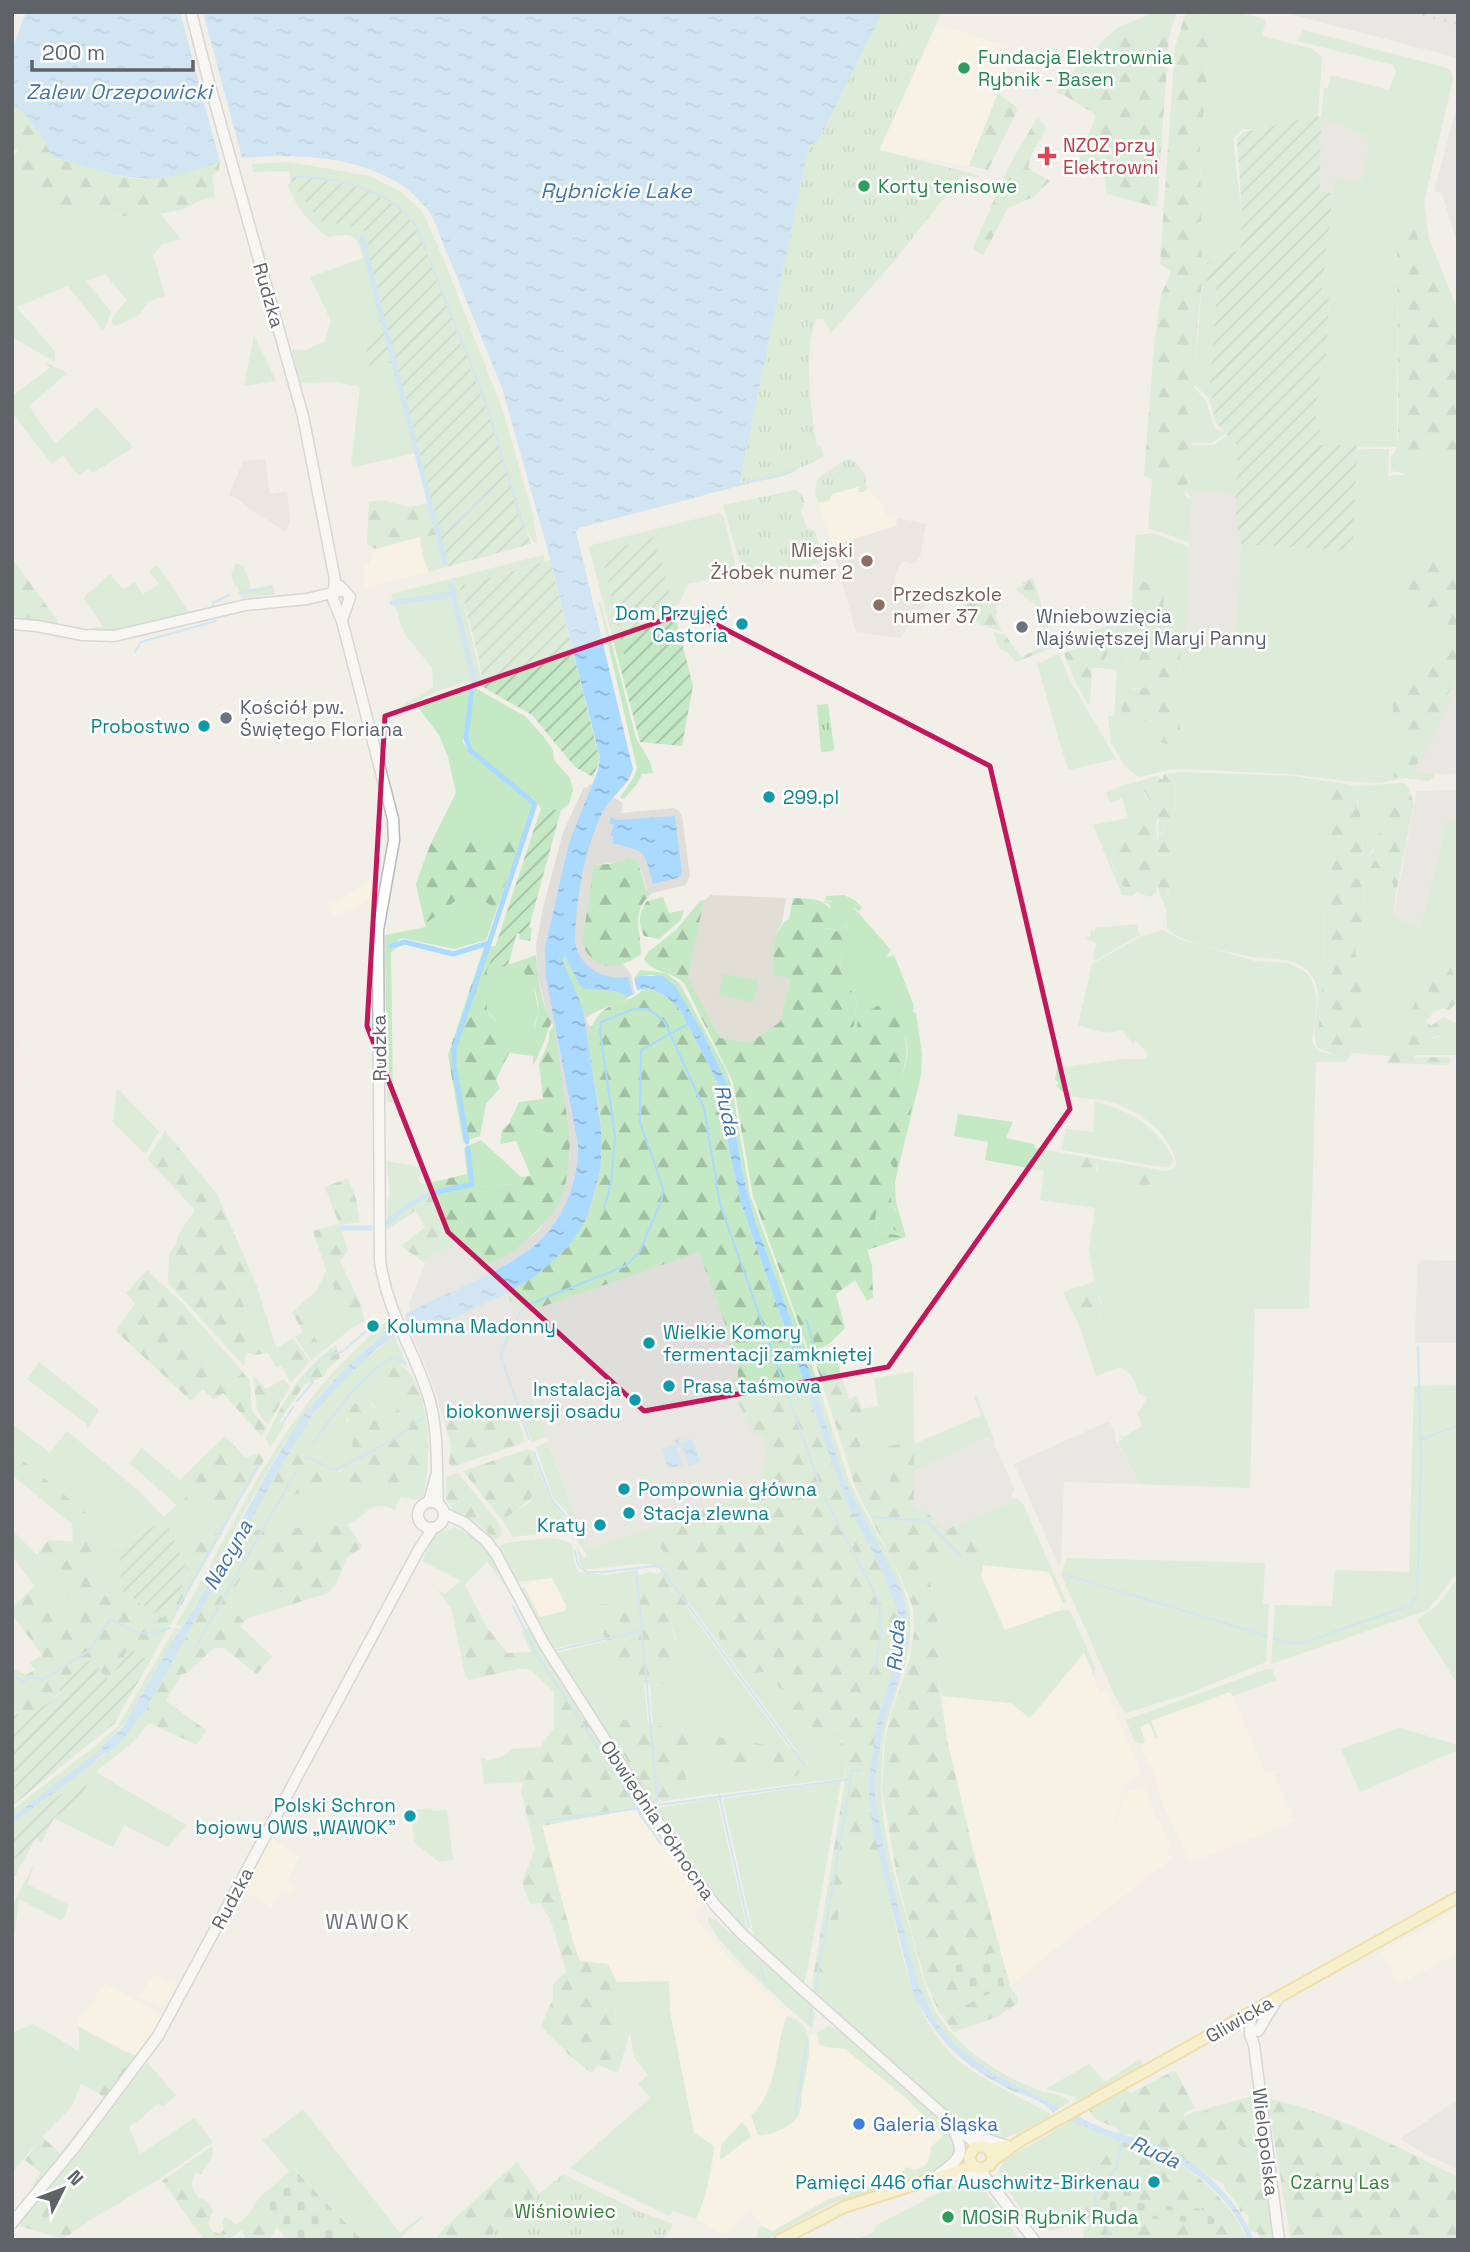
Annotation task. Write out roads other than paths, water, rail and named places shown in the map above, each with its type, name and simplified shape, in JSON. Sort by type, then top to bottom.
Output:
[{"type":"main road","name":"Rudzka","points":[[12,2223],[74,2148],[158,2036],[435,1515],[431,1487],[437,1473],[436,1439],[430,1401],[395,1320],[380,1261],[378,957],[380,904],[395,828],[342,621],[303,416],[206,75],[191,12]]},
{"type":"main road","points":[[12,624],[83,635],[114,636],[246,605],[339,599]]},
{"type":"main road","name":"Obwiednia Północna","points":[[435,1515],[478,1534],[496,1554],[546,1648],[684,1863],[715,1905],[752,1943],[950,2123],[980,2158],[1000,2194]]},
{"type":"main road","name":"Gliwicka","points":[[780,2240],[840,2208],[939,2175],[1020,2141],[1458,1897]]},
{"type":"main road","name":"Wielopolska","points":[[1278,1997],[1254,2031],[1254,2045],[1279,2240]]},
{"type":"main road","points":[[1236,2022],[1254,2031],[1257,2019],[1251,2013]]},
{"type":"main road","points":[[950,2123],[968,2134],[1007,2146]]},
{"type":"main road","points":[[939,2175],[956,2162],[960,2151],[959,2141],[950,2123]]},
{"type":"main road","name":"Gliwicka","points":[[980,2158],[1020,2141]]},
{"type":"main road","name":"Obwiednia Północna","points":[[980,2158],[993,2185],[1034,2240]]},
{"type":"main road","points":[[939,2175],[971,2174],[993,2185]]},
{"type":"water","name":"Zalew Orzepowicki","points":[[26,12],[180,12],[220,162],[176,176],[147,179],[106,172],[53,157],[36,128],[12,104],[12,49]]},
{"type":"water","name":"Rybnickie Lake","points":[[203,12],[882,12],[817,144],[809,145],[739,486],[576,531],[633,769],[628,780],[602,813],[590,843],[579,892],[575,941],[586,964],[610,977],[628,977],[633,994],[628,997],[616,991],[584,989],[565,956],[562,959],[583,1009],[601,1129],[600,1171],[590,1208],[584,1223],[568,1247],[537,1275],[507,1293],[418,1335],[412,1335],[406,1321],[407,1313],[450,1292],[458,1306],[452,1292],[507,1264],[537,1243],[557,1219],[571,1190],[578,1160],[578,1144],[546,978],[545,948],[569,843],[598,770],[600,758],[548,551],[502,388],[432,216],[415,196],[395,181],[372,170],[320,158],[242,158]]},
{"type":"water","points":[[675,816],[682,873],[680,877],[653,884],[648,864],[642,854],[632,848],[612,843],[614,837],[610,835],[614,825],[609,823],[611,817],[618,820]]},
{"type":"water","name":"Ruda","points":[[640,976],[663,976],[676,987],[704,1035],[728,1086],[743,1175],[755,1221],[806,1361],[844,1479],[900,1586],[907,1612],[907,1645],[903,1667],[883,1727],[875,1780],[875,1800],[890,1875],[918,1983],[936,2022],[958,2048],[993,2073],[1060,2108],[1053,2113],[1039,2102],[994,2081],[965,2061],[932,2025],[913,1993],[872,1826],[868,1785],[877,1722],[897,1655],[900,1635],[898,1612],[883,1573],[843,1494],[741,1203],[729,1149],[720,1087],[680,1010],[667,997],[649,988],[637,990],[634,979]]},
{"type":"water","name":"Nacyna","points":[[391,1327],[395,1337],[380,1346],[359,1365],[314,1412],[268,1489],[145,1711],[125,1737],[108,1753],[104,1753],[87,1769],[12,1823],[12,1817],[102,1749],[123,1727],[195,1608],[267,1473],[302,1416],[343,1370]]},
{"type":"water","points":[[690,1435],[679,1440],[680,1443],[692,1439],[700,1462],[689,1466],[681,1446],[676,1448],[683,1465],[668,1468],[662,1449],[665,1448],[668,1455],[666,1448],[670,1451],[669,1447],[676,1445],[675,1440]]},
{"type":"water","points":[[1078,2115],[1103,2128],[1166,2149],[1198,2168],[1225,2193],[1246,2223],[1254,2240],[1248,2240],[1222,2198],[1198,2176],[1155,2151],[1119,2141],[1068,2120]]},
{"type":"waterway","points":[[294,176],[342,182],[375,193],[402,210],[413,222],[426,251]]},
{"type":"waterway","points":[[362,237],[366,252]]},
{"type":"waterway","points":[[367,258],[445,562]]},
{"type":"waterway","points":[[429,259],[485,400],[524,529]]},
{"type":"waterway","points":[[740,483],[780,476],[795,470]]},
{"type":"waterway","points":[[449,528],[494,489]]},
{"type":"waterway","points":[[438,536],[445,531]]},
{"type":"waterway","points":[[451,584],[453,594]]},
{"type":"waterway","points":[[240,593],[272,587]]},
{"type":"waterway","points":[[392,603],[453,594],[474,680]]},
{"type":"waterway","points":[[213,606],[213,603],[229,595]]},
{"type":"waterway","points":[[135,652],[141,642],[216,621]]},
{"type":"waterway","points":[[467,1142],[454,1065],[454,1049],[535,804],[470,750],[466,738],[472,690]]},
{"type":"waterway","points":[[391,946],[405,942],[453,954],[489,943]]},
{"type":"waterway","name":"Ruda","points":[[604,1209],[611,1183],[615,1136],[601,1022],[634,1009],[648,1009],[664,1021],[704,1108],[720,1204],[821,1489]]},
{"type":"waterway","points":[[529,1439],[501,1357],[504,1345],[525,1306],[625,1266],[639,1253],[662,1199],[663,1188],[640,1122],[641,1050],[688,1024]]},
{"type":"waterway","points":[[387,1223],[426,1196],[472,1185],[468,1148]]},
{"type":"waterway","points":[[342,1228],[370,1228]]},
{"type":"waterway","points":[[806,1319],[814,1345]]},
{"type":"waterway","points":[[297,1401],[313,1382],[306,1374],[326,1355],[342,1352],[367,1330]]},
{"type":"waterway","points":[[1275,1639],[1297,1644],[1311,1640],[1411,1605],[1417,1596],[1421,1460],[1418,1346]]},
{"type":"waterway","points":[[312,1445],[347,1398],[370,1374],[391,1359],[406,1363]]},
{"type":"waterway","points":[[282,1424],[293,1407]]},
{"type":"waterway","points":[[414,1424],[424,1417]]},
{"type":"waterway","points":[[1420,1440],[1458,1425]]},
{"type":"waterway","points":[[328,1468],[343,1466],[391,1441],[410,1427]]},
{"type":"waterway","points":[[534,1452],[552,1500],[567,1518]]},
{"type":"waterway","points":[[305,1459],[310,1458],[324,1465]]},
{"type":"waterway","name":"Nacyna","points":[[177,1609],[258,1465]]},
{"type":"waterway","name":"Nacyna","points":[[196,1646],[296,1472]]},
{"type":"waterway","name":"Ruda","points":[[824,1496],[877,1598],[880,1636],[873,1675]]},
{"type":"waterway","points":[[872,1517],[927,1521],[961,1556]]},
{"type":"waterway","points":[[575,1551],[578,1565],[586,1572],[660,1567],[805,1766]]},
{"type":"waterway","points":[[636,1568],[656,1805]]},
{"type":"waterway","points":[[1063,1574],[1267,1636]]},
{"type":"waterway","points":[[513,1606],[537,1655],[661,1844]]},
{"type":"waterway","points":[[12,1676],[24,1681],[32,1677],[43,1680],[90,1650],[110,1619],[138,1633],[152,1633],[170,1628]]},
{"type":"waterway","points":[[553,1651],[640,1631]]},
{"type":"waterway","points":[[815,1991],[852,1770],[860,1771]]},
{"type":"waterway","points":[[658,1805],[850,1779]]},
{"type":"waterway","points":[[719,1795],[749,1927]]},
{"type":"waterway","points":[[543,1821],[640,1808]]},
{"type":"waterway","points":[[760,1964],[765,1981]]},
{"type":"waterway","points":[[809,2023],[812,2010]]},
{"type":"waterway","points":[[795,2115],[807,2041]]},
{"type":"waterway","name":"Ruda","points":[[1101,2240],[1109,2235],[1106,2221],[1094,2202],[1096,2195],[1116,2168],[1123,2141]]},
{"type":"railway","points":[[1412,12],[1458,24]]},
{"type":"place","name":"Fundacja Elektrownia Rybnik - Basen","points":[[964,68]]},
{"type":"place","name":"NZOZ przy Elektrowni","points":[[1047,156]]},
{"type":"place","name":"Korty tenisowe","points":[[864,186]]},
{"type":"place","name":"Miejski Żłobek numer 2","points":[[867,561]]},
{"type":"place","name":"Przedszkole numer 37","points":[[879,605]]},
{"type":"place","name":"Dom Przyjęć Castoria","points":[[742,624]]},
{"type":"place","name":"Wniebowzięcia Najświętszej Maryi Panny","points":[[1022,627]]},
{"type":"place","name":"Kościół pw. Świętego Floriana","points":[[226,718]]},
{"type":"place","name":"Probostwo","points":[[204,726]]},
{"type":"place","name":"299.pl","points":[[769,797]]},
{"type":"place","name":"Kolumna Madonny","points":[[373,1326]]},
{"type":"place","name":"Wielkie Komory fermentacji zamkniętej","points":[[649,1343]]},
{"type":"place","name":"Prasa taśmowa","points":[[669,1386]]},
{"type":"place","name":"Instalacja biokonwersji osadu","points":[[635,1400]]},
{"type":"place","name":"Pompownia główna","points":[[624,1489]]},
{"type":"place","name":"Stacja zlewna","points":[[629,1513]]},
{"type":"place","name":"Kraty","points":[[600,1525]]},
{"type":"place","name":"Polski Schron bojowy OWS „WAWOK”","points":[[410,1816]]},
{"type":"place","name":"Galeria Śląska","points":[[859,2124]]},
{"type":"place","name":"Pamięci 446 ofiar Auschwitz-Birkenau","points":[[1154,2182]]},
{"type":"place","name":"MOSiR Rybnik Ruda","points":[[948,2217]]},
{"type":"district","name":"WAWOK","points":[[368,1922]]},
{"type":"park label","name":"Czarny Las","points":[[1340,2182]]},
{"type":"park label","name":"Wiśniowiec","points":[[565,2211]]}]
